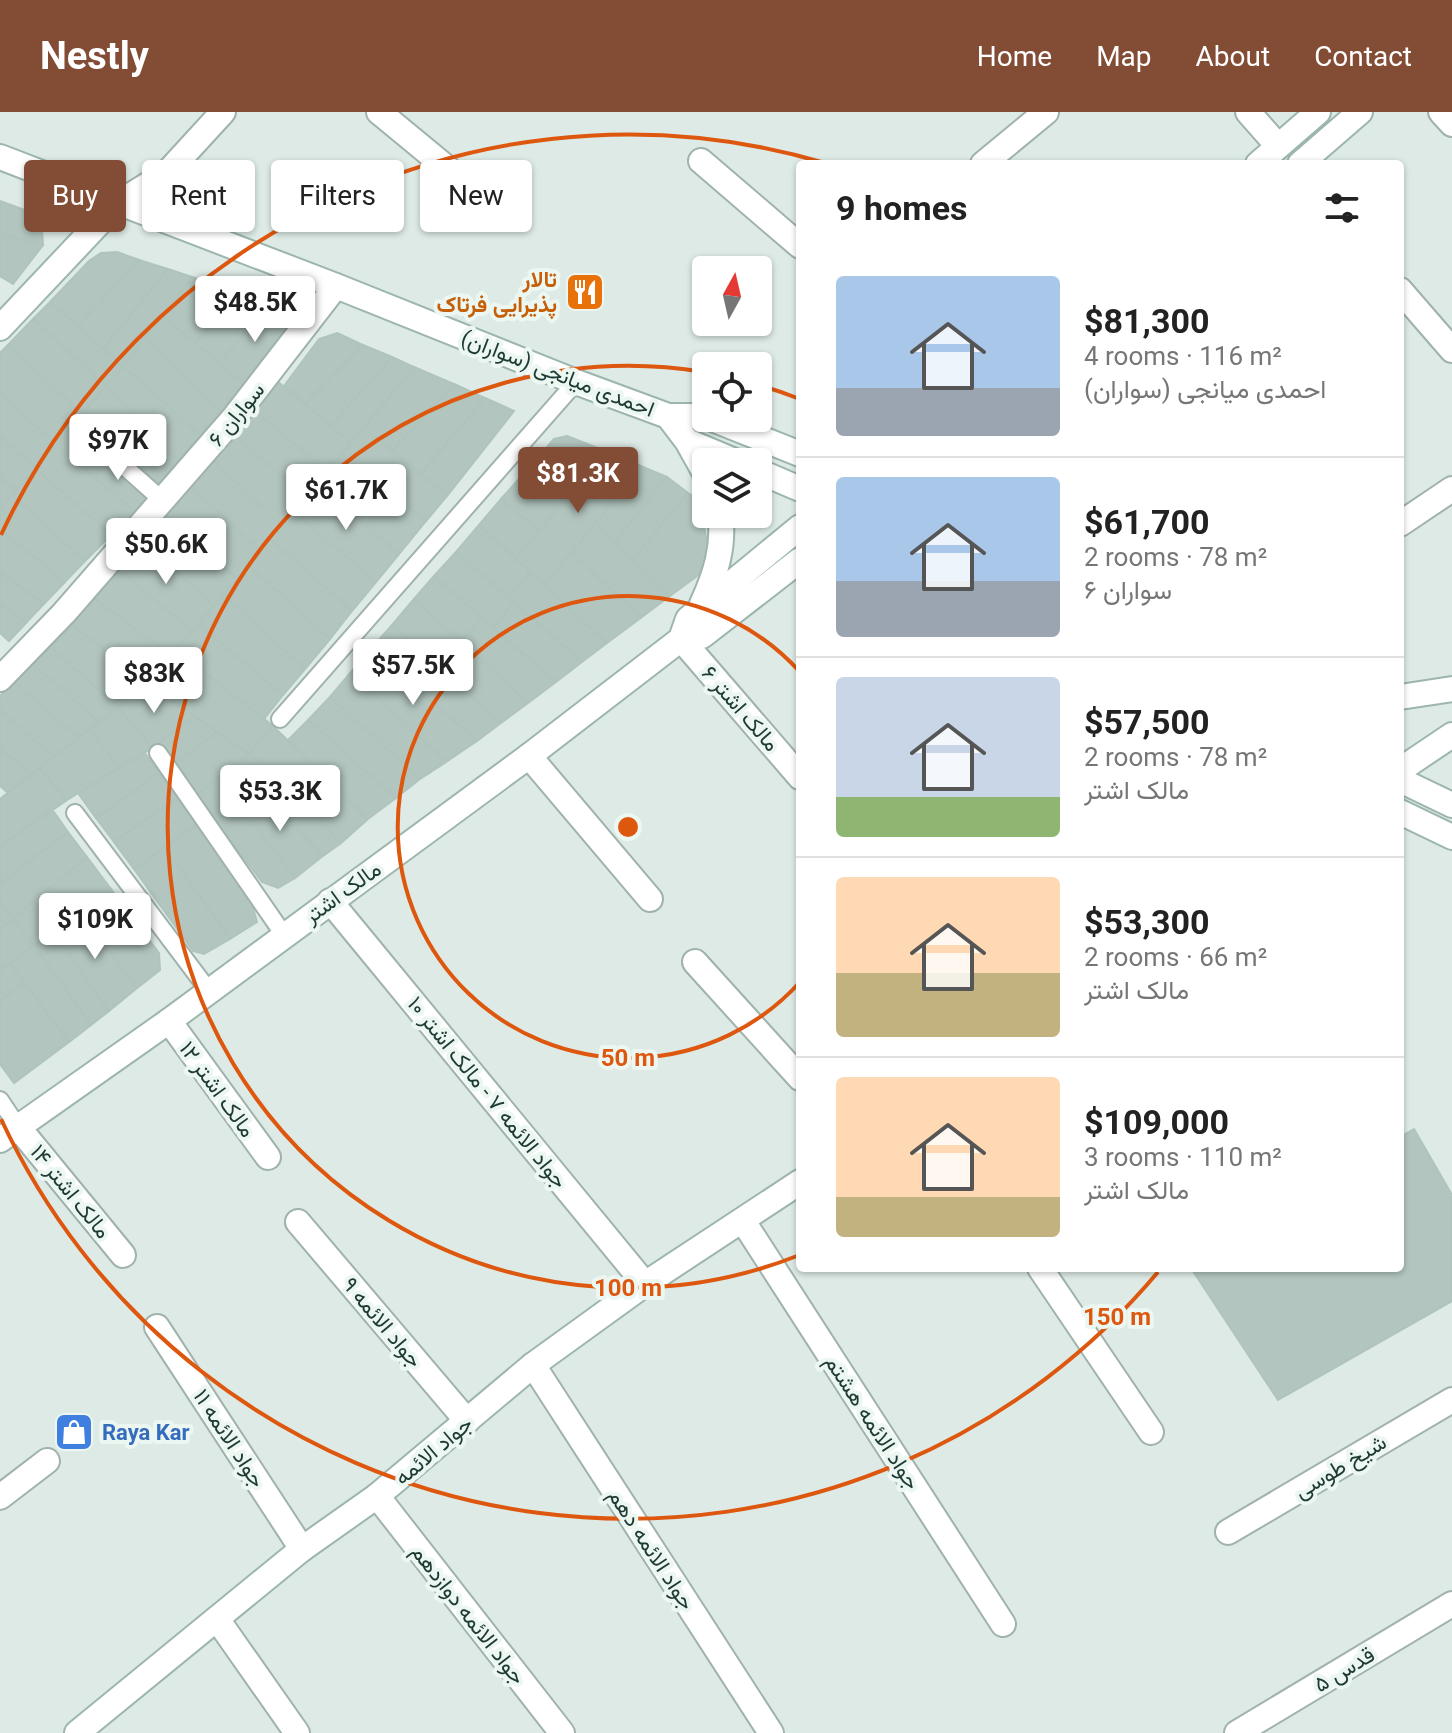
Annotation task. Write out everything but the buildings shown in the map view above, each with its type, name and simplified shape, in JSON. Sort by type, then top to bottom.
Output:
[{"type":"street","points":[[126,198],[167,173],[223,112]]},
{"type":"street","points":[[379,112],[437,160]]},
{"type":"street","points":[[988,160],[1046,112]]},
{"type":"street","points":[[1248,112],[1278,146]]},
{"type":"street","points":[[1262,160],[1318,112]]},
{"type":"street","points":[[1305,160],[1360,112]]},
{"type":"street","points":[[1441,112],[1452,124]]},
{"type":"street","name":"احمدی میانجی (سواران)","points":[[0,157],[24,167]]},
{"type":"street","points":[[701,161],[796,243]]},
{"type":"street","name":"احمدی میانجی (سواران)","points":[[126,207],[336,286],[576,382],[668,416],[692,417]]},
{"type":"street","points":[[0,328],[91,232]]},
{"type":"street","name":"سواران ۶","points":[[0,679],[64,613],[233,419],[336,286]]},
{"type":"street","points":[[1405,306],[1452,350]]},
{"type":"street","name":"احمدی میانجی (سواران)","points":[[668,416],[687,441],[704,448]]},
{"type":"street","name":"احمدی میانجی (سواران)","points":[[745,432],[796,453]]},
{"type":"street","points":[[687,441],[692,450]]},
{"type":"street","points":[[772,477],[796,487]]},
{"type":"street","points":[[1404,521],[1452,489]]},
{"type":"street","points":[[701,607],[720,552],[722,528]]},
{"type":"street","name":"مالک اشتر","points":[[681,639],[688,619],[796,530]]},
{"type":"street","name":"مالک اشتر","points":[[9,1133],[169,1021],[529,756],[681,639],[702,636],[796,563]]},
{"type":"street","name":"مالک اشتر ۶","points":[[681,639],[796,772]]},
{"type":"street","points":[[1404,696],[1452,689]]},
{"type":"street","points":[[1404,767],[1452,735]]},
{"type":"street","points":[[529,756],[650,899]]},
{"type":"street","points":[[1404,782],[1452,805]]},
{"type":"street","points":[[1404,814],[1452,837]]},
{"type":"street","points":[[1404,827],[1452,837]]},
{"type":"street","name":"جواد الائمه ۷ - مالک اشتر ۱۰","points":[[330,901],[645,1284]]},
{"type":"street","points":[[695,962],[796,1074]]},
{"type":"street","name":"مالک اشتر ۱۲","points":[[169,1021],[268,1157]]},
{"type":"street","name":"مالک اشتر ۱۴","points":[[9,1133],[123,1255]]},
{"type":"street","name":"جواد الائمه","points":[[77,1733],[302,1549],[377,1496],[533,1365],[645,1284],[796,1185]]},
{"type":"street","name":"جواد الائمه هشتم","points":[[743,1221],[1003,1624]]},
{"type":"street","name":"جواد الائمه ۹","points":[[298,1222],[467,1421]]},
{"type":"street","points":[[1043,1272],[1151,1432]]},
{"type":"street","name":"جواد الائمه ۱۱","points":[[157,1327],[302,1549]]},
{"type":"street","name":"جواد الائمه دهم","points":[[533,1365],[771,1733]]},
{"type":"street","name":"شیخ طوسی","points":[[1228,1532],[1452,1400]]},
{"type":"street","points":[[0,1497],[47,1461]]},
{"type":"street","name":"جواد الائمه دوازدهم","points":[[377,1496],[562,1733]]},
{"type":"street","name":"قدس ۵","points":[[1237,1733],[1452,1604]]},
{"type":"street","points":[[217,1619],[297,1733]]},
{"type":"lane","points":[[280,719],[576,382]]},
{"type":"lane","points":[[107,451],[162,500]]},
{"type":"lane","points":[[158,753],[284,935]]},
{"type":"lane","points":[[75,813],[209,991]]},
{"type":"lane","points":[[0,1100],[9,1133]]},
{"type":"place","name":"تالار پذیرایی فرتاک","points":[[585,292]]},
{"type":"place","name":"Raya Kar","points":[[74,1432]]}]
